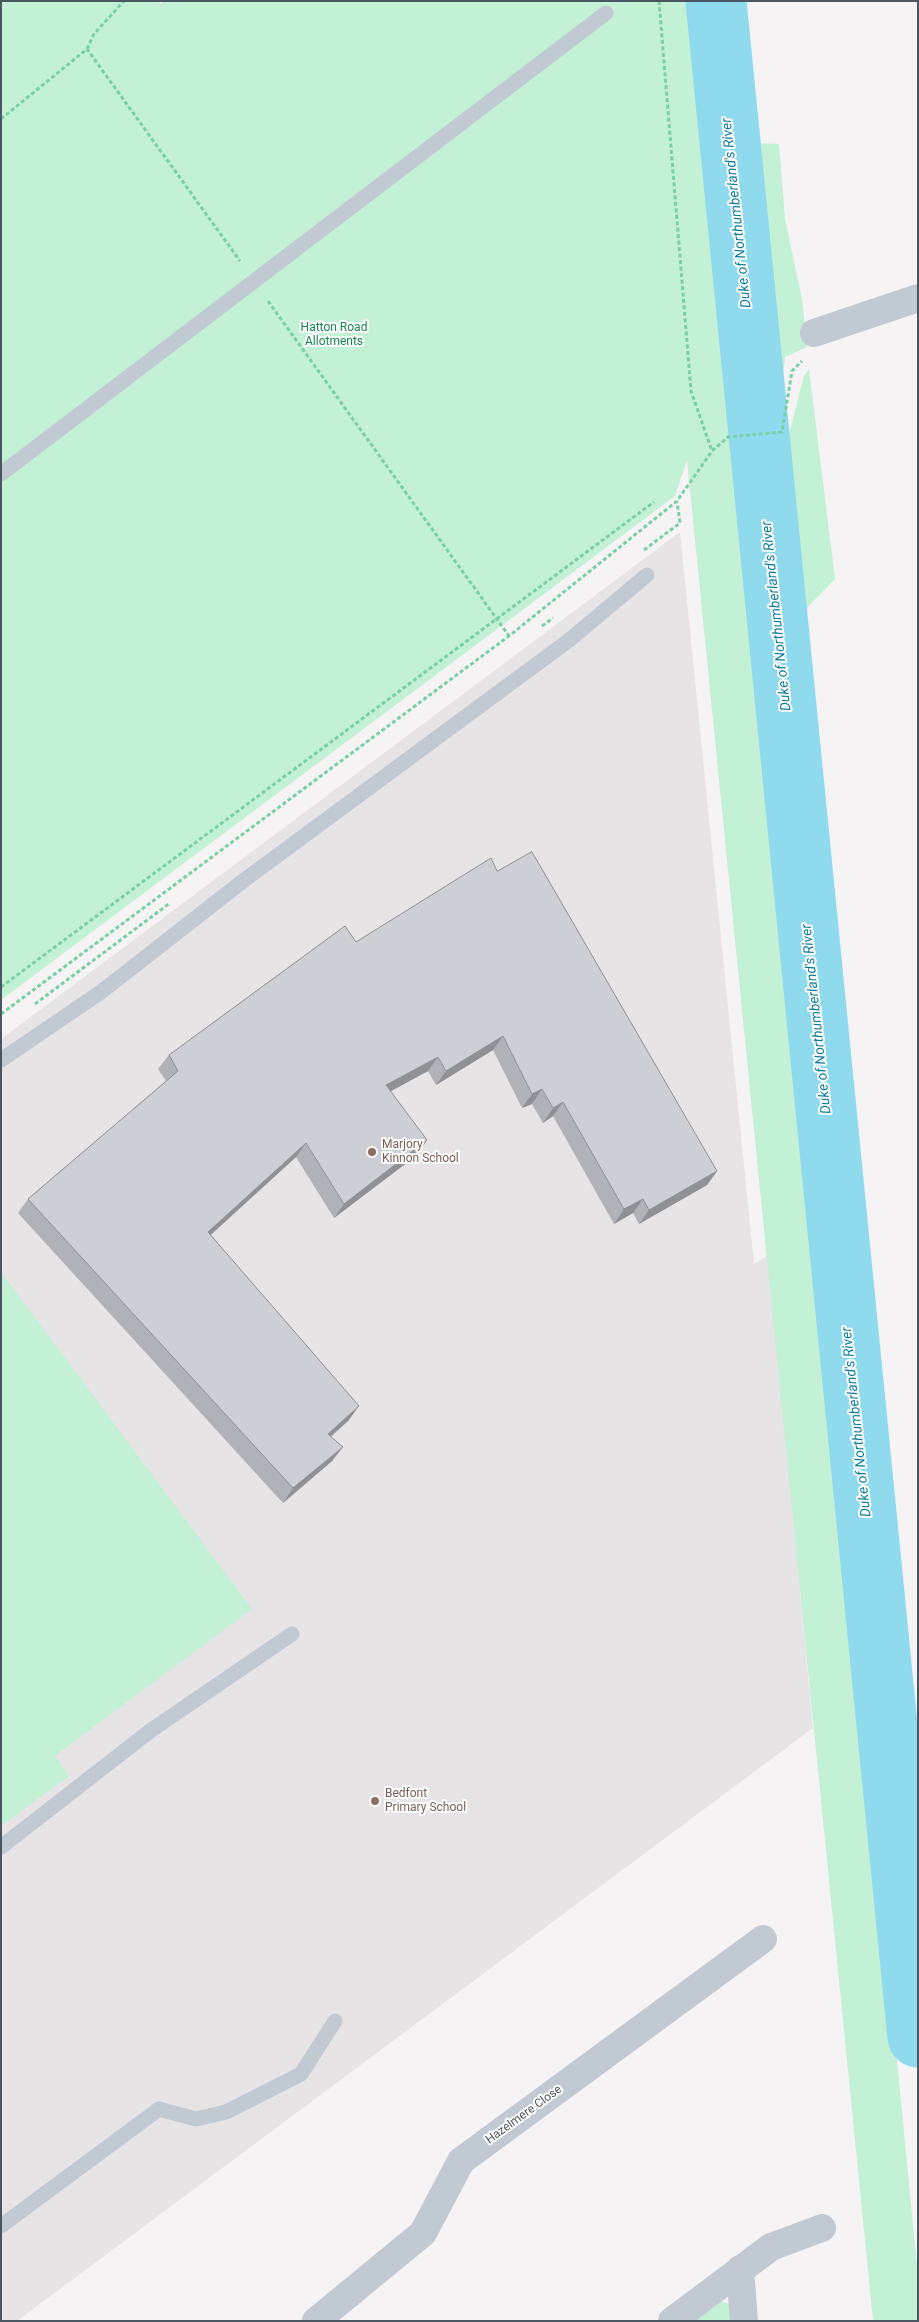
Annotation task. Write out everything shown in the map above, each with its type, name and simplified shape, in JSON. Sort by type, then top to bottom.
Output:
[{"type":"street","points":[[814,333],[918,298]]},
{"type":"street","name":"Hazelmere Close","points":[[316,2321],[423,2232],[461,2161],[763,1939]]},
{"type":"street","points":[[672,2321],[771,2247],[822,2228]]},
{"type":"street","points":[[740,2269],[744,2321]]},
{"type":"lane","points":[[1,474],[606,13]]},
{"type":"lane","points":[[1,1060],[101,992],[243,881],[568,641],[647,575]]},
{"type":"lane","points":[[1,1847],[150,1731],[292,1634]]},
{"type":"lane","points":[[1,2226],[159,2108],[196,2119],[226,2112],[301,2074],[336,2021]]},
{"type":"path","points":[[87,49],[94,34],[124,1]]},
{"type":"path","points":[[659,1],[692,391],[712,451]]},
{"type":"path","points":[[1,1014],[516,630],[677,501],[712,451],[728,437],[782,432],[792,371],[802,361],[815,354],[814,333]]},
{"type":"path","points":[[1,987],[654,502]]},
{"type":"shaded area","points":[[680,532],[754,1264],[768,1256],[813,1728],[17,2321],[1,2321],[1,1039]]},
{"type":"green space","name":"Hatton Road Allotments","points":[[1,1],[158,1],[161,4],[164,1],[694,1],[734,450],[859,1670],[918,2276],[918,2321],[873,2321],[687,460],[675,496],[1,1000]]},
{"type":"green space","points":[[746,143],[779,144],[785,219],[802,299],[807,347],[785,357],[779,425],[775,425]]},
{"type":"green space","points":[[809,369],[835,579],[798,617],[783,468],[783,439],[788,437],[804,376]]},
{"type":"green space","points":[[1,1272],[252,1609],[55,1756],[69,1776],[1,1826]]},
{"type":"green space","points":[[720,2300],[729,2304],[734,2321],[693,2321]]},
{"type":"building","points":[[532,852],[717,1171],[649,1210],[643,1199],[624,1209],[563,1102],[553,1108],[542,1089],[532,1094],[503,1036],[446,1071],[438,1057],[386,1085],[427,1140],[344,1204],[306,1143],[208,1232],[359,1406],[328,1434],[343,1447],[293,1488],[28,1199],[178,1071],[169,1055],[345,926],[356,942],[491,858],[497,871]]},
{"type":"waterway","name":"Duke of Northumberland's River","points":[[716,1],[918,2037]]},
{"type":"place","name":"Marjory Kinnon School","points":[[372,1152]]},
{"type":"place","name":"Bedfont Primary School","points":[[375,1801]]}]
